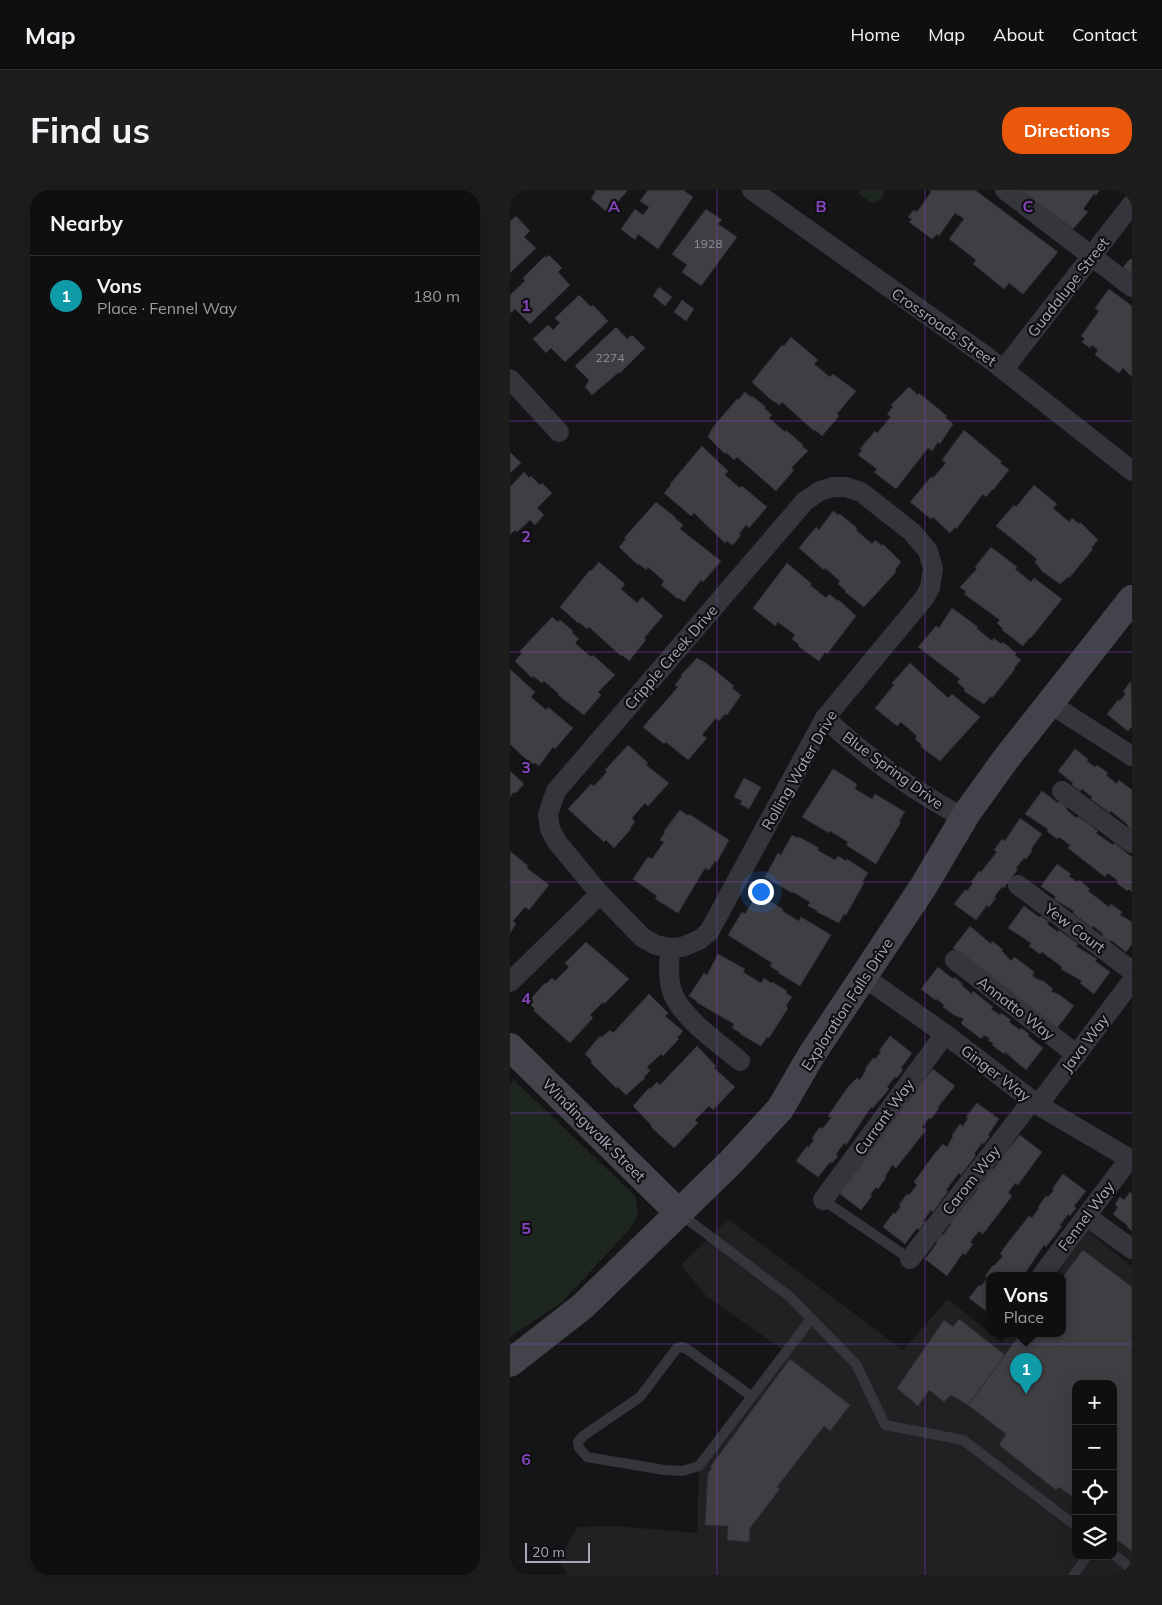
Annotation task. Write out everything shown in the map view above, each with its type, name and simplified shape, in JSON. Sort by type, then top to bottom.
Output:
[{"type":"street","name":"Crossroads Street","points":[[752,190],[1004,370],[1132,471]]},
{"type":"street","points":[[1005,190],[1132,287]]},
{"type":"street","name":"Guadalupe Street","points":[[1004,370],[1132,204]]},
{"type":"street","points":[[510,379],[559,432]]},
{"type":"street","name":"Cripple Creek Drive","points":[[600,894],[557,842],[550,829],[548,814],[556,791],[805,501],[820,491],[833,487],[846,487],[861,492],[887,512]]},
{"type":"street","name":"Rolling Water Drive","points":[[670,948],[682,947],[699,940],[709,932],[825,718],[924,597],[930,587],[933,570],[928,551],[912,532],[887,512]]},
{"type":"street","name":"Exploration Falls Drive","points":[[510,1363],[583,1306],[731,1162],[780,1109],[812,1054],[923,887],[964,818],[1005,760],[1132,599]]},
{"type":"street","points":[[1049,703],[1132,755]]},
{"type":"street","name":"Blue Spring Drive","points":[[825,718],[852,743],[937,803],[964,818]]},
{"type":"street","points":[[1062,792],[1132,843]]},
{"type":"street","name":"Yew Court","points":[[1018,885],[1132,971]]},
{"type":"street","points":[[510,982],[600,894],[643,938],[656,945],[670,948],[671,988],[677,1003],[695,1022],[740,1061]]},
{"type":"street","name":"Annatto Way","points":[[955,960],[1077,1054]]},
{"type":"street","name":"Ginger Way","points":[[864,977],[945,1034],[1035,1103],[1131,1159]]},
{"type":"street","name":"Java Way","points":[[1035,1103],[1077,1054],[1132,981]]},
{"type":"street","name":"Currant Way","points":[[823,1200],[945,1034]]},
{"type":"street","name":"Windingwalk Street","points":[[510,1047],[679,1213]]},
{"type":"street","name":"Carom Way","points":[[910,1259],[1035,1103]]},
{"type":"street","name":"Fennel Way","points":[[1044,1272],[1131,1159]]},
{"type":"street","points":[[1086,1216],[1132,1249]]},
{"type":"lane","points":[[823,1200],[910,1259]]},
{"type":"lane","points":[[679,1213],[789,1296],[856,1364],[885,1425],[964,1440],[1072,1523]]},
{"type":"lane","points":[[752,1396],[688,1349],[677,1348],[640,1398],[583,1436],[578,1442],[579,1448],[587,1457],[664,1470],[682,1471],[699,1466],[752,1396],[811,1318]]},
{"type":"lane","points":[[1117,1557],[1132,1569]]},
{"type":"lane","points":[[1074,1575],[1084,1560]]},
{"type":"shaded area","points":[[859,190],[885,190],[882,198],[872,204],[859,194]]},
{"type":"shaded area","points":[[514,1080],[636,1197],[638,1215],[629,1230],[562,1302],[510,1337],[510,1083]]},
{"type":"shaded area","points":[[728,1219],[903,1350],[948,1299],[986,1330],[986,1337],[995,1337],[1001,1342],[1005,1337],[1066,1337],[1066,1272],[1056,1272],[1088,1231],[1132,1267],[1132,1575],[567,1575],[558,1559],[578,1527],[615,1526],[697,1533],[699,1466],[782,1349],[707,1297],[681,1265]]},
{"type":"building","points":[[595,190],[628,190],[608,213],[591,198]]},
{"type":"building","points":[[648,190],[683,190],[693,197],[658,249],[638,234],[635,240],[621,229],[635,209],[643,215],[649,207],[640,201]]},
{"type":"building","points":[[929,190],[975,190],[1058,252],[1023,294],[1009,283],[1004,289],[973,264],[976,260],[949,239],[964,219],[959,215],[955,213],[939,236],[937,234],[932,239],[909,222],[912,219],[908,217],[914,210],[917,212],[931,192]]},
{"type":"building","points":[[1020,190],[1100,190],[1096,195],[1094,194],[1083,209],[1088,212],[1073,229]]},
{"type":"building","points":[[706,209],[722,220],[718,224],[737,237],[701,286],[682,272],[687,265],[672,254]]},
{"type":"building","points":[[516,216],[530,231],[524,237],[536,248],[510,273],[510,221]]},
{"type":"building","points":[[549,255],[562,268],[558,272],[570,285],[530,324],[515,309],[510,313],[510,295],[525,281],[523,278],[545,256],[546,258]]},
{"type":"building","points":[[1132,259],[1132,274],[1123,267]]},
{"type":"building","points":[[659,287],[672,297],[665,306],[653,296]]},
{"type":"building","points":[[1109,289],[1132,306],[1132,377],[1123,368],[1119,373],[1095,355],[1098,350],[1092,345],[1090,348],[1082,342],[1085,339],[1081,336],[1099,311],[1095,308]]},
{"type":"building","points":[[579,295],[591,307],[593,305],[608,321],[565,362],[551,348],[546,353],[533,339],[548,325],[553,330],[560,323],[555,318]]},
{"type":"building","points":[[682,300],[694,309],[686,321],[674,312]]},
{"type":"building","points":[[616,327],[627,339],[632,335],[645,348],[620,373],[592,395],[585,387],[589,380],[575,366]]},
{"type":"building","points":[[791,337],[818,360],[814,364],[830,377],[833,374],[856,391],[837,414],[839,416],[822,436],[782,402],[780,405],[770,399],[752,382],[782,345],[784,346]]},
{"type":"building","points":[[909,387],[947,416],[945,417],[953,424],[940,444],[938,442],[932,451],[928,448],[896,489],[874,472],[877,469],[858,455],[862,450],[860,449],[875,431],[877,433],[891,417],[887,414],[893,407],[891,405]]},
{"type":"building","points":[[745,392],[766,407],[764,408],[772,415],[769,418],[785,432],[786,430],[808,451],[791,468],[794,470],[776,491],[737,457],[734,460],[726,452],[725,454],[708,437],[713,427]]},
{"type":"building","points":[[964,430],[1009,470],[986,497],[983,494],[956,529],[955,527],[950,533],[933,517],[931,519],[910,502],[931,477],[933,478],[946,463],[942,460]]},
{"type":"building","points":[[702,446],[728,471],[725,475],[740,488],[742,486],[767,507],[749,528],[746,525],[733,545],[727,541],[725,543],[694,513],[691,516],[664,493]]},
{"type":"building","points":[[510,452],[521,463],[510,473]]},
{"type":"building","points":[[524,472],[529,478],[531,476],[540,485],[542,483],[552,493],[537,508],[544,515],[535,525],[530,520],[517,532],[515,530],[510,535],[510,487]]},
{"type":"building","points":[[1034,485],[1057,504],[1053,508],[1069,522],[1072,518],[1079,524],[1080,522],[1098,540],[1069,578],[1060,584],[1042,571],[1035,562],[1037,559],[996,526],[1014,505],[1016,507]]},
{"type":"building","points":[[656,502],[683,525],[680,529],[721,561],[703,582],[701,580],[684,602],[661,585],[664,581],[648,567],[646,570],[638,565],[619,547],[626,539],[624,538]]},
{"type":"building","points":[[833,511],[838,515],[840,514],[857,528],[856,530],[872,544],[875,540],[882,546],[883,544],[901,562],[895,570],[896,572],[864,607],[845,592],[838,584],[840,581],[799,548],[816,527],[819,530]]},
{"type":"building","points":[[991,547],[1017,567],[1015,569],[1031,582],[1034,578],[1062,599],[1023,646],[1002,630],[997,623],[1000,620],[964,594],[966,592],[960,587],[977,569],[975,567]]},
{"type":"building","points":[[599,562],[625,584],[621,589],[637,603],[642,597],[663,616],[644,638],[646,640],[629,661],[589,627],[587,629],[578,623],[560,607],[590,570]]},
{"type":"building","points":[[787,563],[826,598],[829,594],[839,600],[856,616],[827,654],[825,652],[819,661],[798,646],[792,639],[795,635],[778,622],[775,626],[753,608]]},
{"type":"building","points":[[952,608],[978,627],[976,628],[992,641],[994,638],[1001,644],[1003,642],[1021,660],[992,698],[991,696],[984,704],[964,691],[965,689],[957,682],[960,679],[918,647],[936,626],[939,628]]},
{"type":"building","points":[[552,617],[558,622],[560,620],[573,631],[572,633],[579,639],[575,643],[591,657],[593,655],[615,675],[598,692],[601,695],[584,715],[558,695],[544,681],[542,683],[533,676],[532,678],[515,661],[522,653],[520,651]]},
{"type":"building","points":[[697,658],[734,686],[732,688],[741,695],[727,715],[725,714],[719,721],[716,718],[702,735],[707,738],[688,760],[666,742],[664,744],[643,727],[678,687],[675,685],[681,675]]},
{"type":"building","points":[[910,663],[948,698],[952,694],[980,717],[940,761],[920,746],[922,745],[915,739],[917,736],[901,722],[897,726],[875,708],[894,685],[892,683]]},
{"type":"building","points":[[510,669],[535,692],[531,697],[546,710],[548,707],[573,728],[555,749],[553,747],[539,766],[535,763],[531,764],[510,744]]},
{"type":"building","points":[[1131,681],[1132,726],[1128,731],[1107,714],[1126,693],[1123,692]]},
{"type":"building","points":[[628,745],[648,763],[646,765],[669,783],[648,806],[645,803],[632,818],[635,822],[631,829],[614,848],[606,840],[604,842],[568,809],[591,784],[594,786],[607,772],[605,770]]},
{"type":"building","points":[[1075,749],[1095,767],[1097,765],[1108,773],[1106,775],[1117,784],[1119,780],[1132,790],[1132,830],[1111,811],[1110,813],[1091,799],[1092,797],[1082,789],[1080,791],[1072,785],[1073,783],[1058,771]]},
{"type":"building","points":[[833,769],[857,784],[855,789],[872,799],[875,794],[905,812],[876,864],[846,845],[848,842],[802,817]]},
{"type":"building","points":[[510,771],[524,784],[510,797]]},
{"type":"building","points":[[744,778],[761,787],[749,809],[740,804],[742,801],[734,797]]},
{"type":"building","points":[[1042,791],[1058,803],[1059,801],[1076,818],[1078,816],[1098,831],[1096,833],[1113,845],[1114,843],[1132,857],[1132,892],[1129,889],[1127,891],[1108,873],[1105,877],[1068,848],[1070,845],[1059,837],[1057,839],[1047,831],[1048,829],[1025,814]]},
{"type":"building","points":[[680,810],[729,840],[717,862],[715,861],[709,870],[705,868],[678,913],[655,899],[657,896],[633,879],[648,857],[652,859],[664,842],[660,840],[664,831]]},
{"type":"building","points":[[1020,818],[1042,834],[1026,859],[1024,858],[1016,868],[1018,869],[1004,888],[1002,887],[989,907],[987,905],[976,920],[954,904],[965,890],[967,891],[979,871],[981,872],[997,852],[994,850],[1002,839],[1005,841]]},
{"type":"building","points":[[792,835],[819,848],[817,850],[835,860],[838,856],[846,861],[847,859],[868,873],[846,915],[844,914],[839,923],[808,906],[810,902],[765,877],[778,853],[781,855]]},
{"type":"building","points":[[510,851],[528,866],[527,868],[549,885],[529,910],[525,907],[513,921],[516,924],[510,933]]},
{"type":"building","points":[[1057,864],[1071,874],[1069,876],[1077,882],[1079,880],[1090,889],[1088,891],[1109,907],[1111,904],[1122,912],[1120,915],[1132,922],[1132,944],[1126,952],[1111,940],[1110,942],[1102,936],[1103,934],[1093,926],[1092,928],[1073,913],[1074,911],[1054,899],[1056,897],[1041,886]]},
{"type":"building","points":[[757,894],[799,921],[801,917],[831,935],[800,986],[778,973],[770,966],[772,963],[728,935],[742,912],[745,914]]},
{"type":"building","points":[[1024,906],[1049,922],[1047,924],[1058,932],[1059,930],[1078,944],[1076,946],[1097,959],[1095,961],[1110,972],[1094,994],[1080,983],[1082,981],[1061,969],[1062,967],[1042,952],[1040,954],[1029,946],[1031,943],[1008,928]]},
{"type":"building","points":[[970,926],[991,944],[992,941],[1003,950],[1011,961],[1014,957],[1033,971],[1032,976],[1042,980],[1053,989],[1051,991],[1060,995],[1074,1006],[1057,1028],[953,948]]},
{"type":"building","points":[[586,942],[629,979],[590,1015],[593,1018],[570,1043],[534,1011],[535,1009],[528,1002],[545,983],[552,978],[555,981],[569,967],[565,963]]},
{"type":"building","points":[[718,954],[745,969],[743,972],[761,983],[764,978],[787,991],[786,993],[792,997],[786,1006],[788,1008],[769,1038],[767,1037],[761,1046],[732,1028],[734,1024],[689,996],[704,973],[707,975]]},
{"type":"building","points":[[938,967],[963,984],[961,985],[972,994],[973,991],[993,1007],[991,1009],[1011,1020],[1009,1022],[1029,1034],[1028,1036],[1043,1048],[1026,1070],[1005,1052],[1004,1054],[992,1045],[994,1044],[988,1040],[990,1039],[984,1035],[980,1038],[963,1025],[961,1023],[964,1019],[954,1015],[943,1007],[944,1005],[937,999],[935,1000],[921,989]]},
{"type":"building","points":[[649,994],[668,1013],[665,1016],[683,1031],[677,1038],[679,1039],[663,1056],[661,1054],[647,1067],[650,1071],[645,1078],[626,1095],[618,1087],[616,1088],[591,1063],[592,1061],[585,1054],[600,1036],[602,1037],[610,1030],[613,1033]]},
{"type":"building","points":[[890,1036],[912,1053],[901,1068],[903,1070],[887,1087],[889,1089],[873,1108],[871,1107],[846,1145],[844,1143],[836,1154],[838,1156],[832,1163],[830,1162],[818,1177],[796,1161],[814,1140],[812,1138],[820,1127],[822,1129],[831,1118],[828,1116],[848,1087],[857,1078],[860,1080],[865,1069],[873,1058],[875,1059],[881,1052],[879,1051]]},
{"type":"building","points":[[697,1046],[716,1066],[714,1068],[735,1087],[713,1110],[709,1106],[695,1120],[698,1123],[674,1148],[651,1127],[633,1106],[649,1088],[657,1082],[660,1085]]},
{"type":"building","points":[[933,1069],[955,1086],[931,1119],[929,1118],[922,1127],[926,1130],[896,1168],[892,1165],[886,1178],[878,1189],[876,1187],[870,1195],[872,1196],[861,1210],[839,1193],[906,1102]]},
{"type":"building","points":[[977,1103],[999,1119],[988,1135],[990,1136],[984,1144],[982,1143],[974,1154],[976,1155],[961,1175],[959,1173],[933,1212],[931,1210],[919,1230],[917,1228],[905,1244],[883,1227],[893,1213],[895,1214],[901,1206],[899,1205],[907,1194],[909,1195],[917,1185],[914,1182],[935,1153],[943,1144],[947,1147],[952,1135],[960,1124],[963,1126],[968,1118],[966,1117]]},
{"type":"building","points":[[1020,1135],[1042,1152],[1018,1185],[1015,1183],[1008,1193],[1012,1196],[983,1234],[979,1231],[970,1242],[973,1244],[965,1255],[963,1253],[947,1276],[925,1259],[992,1168],[994,1169],[1001,1157]]},
{"type":"building","points":[[1063,1174],[1086,1191],[1074,1206],[1076,1208],[1070,1216],[1068,1214],[1060,1225],[1062,1226],[1046,1247],[1044,1245],[1026,1272],[988,1272],[1003,1256],[1000,1254],[1029,1216],[1032,1218],[1046,1196],[1048,1197],[1054,1190],[1052,1189]]},
{"type":"building","points":[[1130,1192],[1132,1194],[1132,1231],[1113,1214],[1118,1207],[1115,1204],[1120,1197],[1124,1200]]},
{"type":"building","points":[[1083,1250],[1132,1287],[1132,1551],[1117,1540],[1117,1380],[1072,1380],[1072,1496],[1059,1487],[1056,1490],[999,1445],[1006,1434],[968,1405],[1018,1337],[1066,1337],[1066,1273]]},
{"type":"building","points":[[986,1279],[986,1311],[969,1298],[979,1285],[981,1286]]},
{"type":"building","points":[[959,1319],[1005,1355],[968,1405],[951,1395],[944,1402],[929,1390],[918,1406],[897,1388],[944,1320],[953,1327]]},
{"type":"building","points":[[790,1359],[850,1405],[830,1431],[824,1426],[777,1487],[780,1489],[750,1528],[749,1542],[727,1540],[728,1526],[705,1525],[708,1473],[712,1468],[710,1467]]},
{"type":"place","name":"Vons","points":[[1026,1394]]}]
